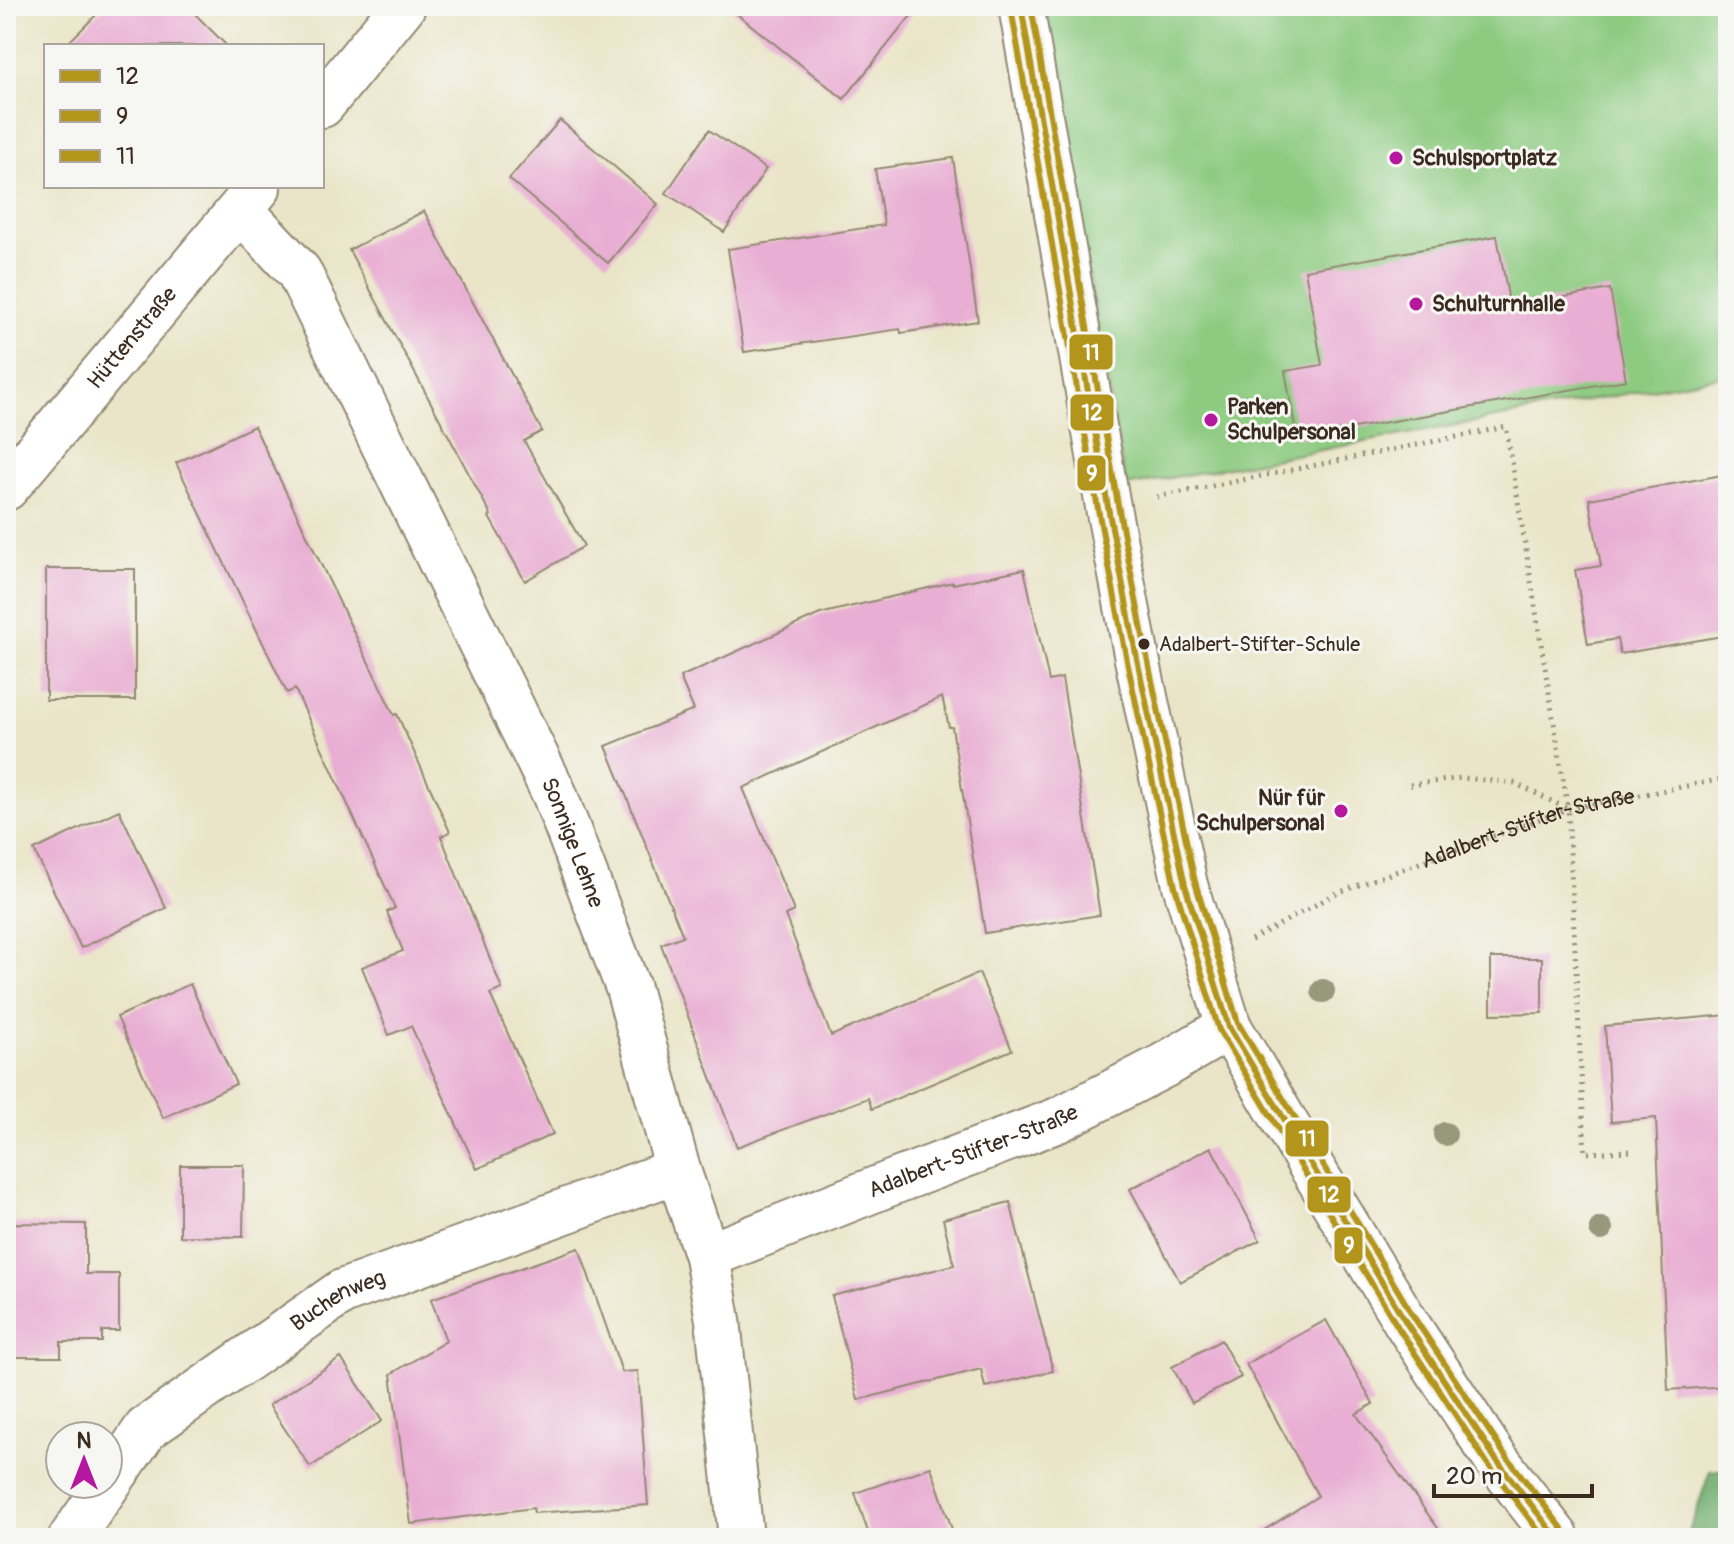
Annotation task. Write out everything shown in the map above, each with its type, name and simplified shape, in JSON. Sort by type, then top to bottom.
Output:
[{"type":"street","points":[[324,103],[403,6]]},
{"type":"street","points":[[1021,6],[1137,659],[1182,870],[1229,1027],[1407,1324],[1495,1458],[1557,1538]]},
{"type":"street","name":"Hüttenstraße","points":[[6,488],[250,198]]},
{"type":"street","name":"Sonnige Lehne","points":[[250,198],[299,272],[554,793],[628,988],[678,1170],[707,1256],[718,1320],[741,1538]]},
{"type":"street","name":"Adalbert-Stifter-Straße","points":[[707,1256],[1058,1120],[1163,1066],[1229,1027]]},
{"type":"street","name":"Buchenweg","points":[[71,1538],[146,1429],[342,1292],[678,1170]]},
{"type":"path","points":[[1108,507],[1506,427],[1568,809],[1585,1153],[1632,1151]]},
{"type":"path","points":[[1410,785],[1462,778],[1514,783],[1568,809]]},
{"type":"path","name":"Adalbert-Stifter-Straße","points":[[1208,964],[1337,893],[1568,809],[1728,778]]},
{"type":"green space","name":"Schulsportplatz","points":[[1041,6],[1728,6],[1728,375],[1126,486]]},
{"type":"green space","points":[[1728,1469],[1728,1538],[1687,1538],[1710,1471]]},
{"type":"building","points":[[105,6],[187,6],[225,44],[67,44]]},
{"type":"building","points":[[727,6],[919,6],[844,99]]},
{"type":"building","points":[[560,120],[658,204],[608,263],[509,179]]},
{"type":"building","points":[[709,130],[766,169],[724,232],[666,193]]},
{"type":"building","points":[[953,158],[978,321],[744,352],[728,249],[884,225],[875,169]]},
{"type":"building","points":[[424,211],[542,431],[524,441],[584,546],[525,581],[349,250]]},
{"type":"building","points":[[1497,236],[1510,307],[1610,289],[1626,380],[1297,438],[1285,371],[1322,365],[1305,270]]},
{"type":"building","points":[[254,426],[394,715],[397,714],[450,832],[441,836],[502,989],[490,994],[553,1134],[477,1169],[411,1026],[389,1035],[362,967],[403,951],[387,912],[395,908],[295,689],[287,693],[176,463]]},
{"type":"building","points":[[1728,474],[1728,635],[1620,654],[1617,639],[1588,644],[1575,570],[1601,566],[1589,499]]},
{"type":"building","points":[[46,569],[135,569],[135,700],[46,700]]},
{"type":"building","points":[[1024,569],[1049,681],[1062,678],[1100,915],[985,933],[952,727],[949,727],[942,697],[743,788],[794,911],[785,915],[831,1036],[979,973],[1012,1050],[872,1109],[868,1098],[737,1147],[661,944],[683,936],[606,746],[694,710],[680,677],[820,614],[953,582]]},
{"type":"building","points":[[119,810],[166,908],[81,948],[34,850]]},
{"type":"building","points":[[1491,958],[1542,958],[1542,1013],[1491,1014]]},
{"type":"building","points":[[190,984],[236,1084],[163,1118],[117,1017]]},
{"type":"building","points":[[1728,1015],[1728,1386],[1668,1390],[1656,1118],[1611,1122],[1605,1026]]},
{"type":"building","points":[[1211,1147],[1260,1240],[1180,1282],[1130,1189]]},
{"type":"building","points":[[180,1165],[244,1165],[243,1237],[180,1236]]},
{"type":"building","points":[[1010,1202],[1053,1371],[985,1387],[981,1369],[858,1400],[832,1296],[954,1265],[943,1219]]},
{"type":"building","points":[[6,1223],[86,1224],[86,1274],[119,1274],[119,1331],[102,1331],[102,1342],[61,1342],[61,1357],[6,1357]]},
{"type":"building","points":[[579,1248],[622,1372],[638,1371],[648,1505],[534,1513],[533,1508],[411,1524],[391,1374],[446,1341],[431,1299]]},
{"type":"building","points":[[1326,1320],[1373,1404],[1356,1414],[1445,1538],[1252,1538],[1318,1496],[1246,1364]]},
{"type":"building","points":[[1221,1340],[1241,1377],[1192,1403],[1172,1367]]},
{"type":"building","points":[[341,1358],[382,1421],[310,1467],[269,1405]]},
{"type":"building","points":[[931,1467],[955,1538],[870,1538],[855,1493]]},
{"type":"transit line","name":"12","points":[[1021,6],[1137,659],[1185,885],[1229,1027],[1407,1324],[1495,1458],[1557,1538]]},
{"type":"transit line","name":"11","points":[[1031,6],[1147,657],[1195,882],[1238,1023],[1415,1319],[1503,1452],[1565,1532]]},
{"type":"transit line","name":"9","points":[[1011,8],[1127,661],[1175,887],[1219,1030],[1399,1329],[1487,1463],[1544,1538]]},
{"type":"place","name":"Schulsportplatz","points":[[1396,158]]},
{"type":"place","name":"Schulturnhalle","points":[[1416,304]]},
{"type":"place","name":"Parken Schulpersonal","points":[[1211,420]]},
{"type":"place","name":"Adalbert-Stifter-Schule","points":[[1144,644]]},
{"type":"place","name":"Nür für Schulpersonal","points":[[1341,811]]}]
